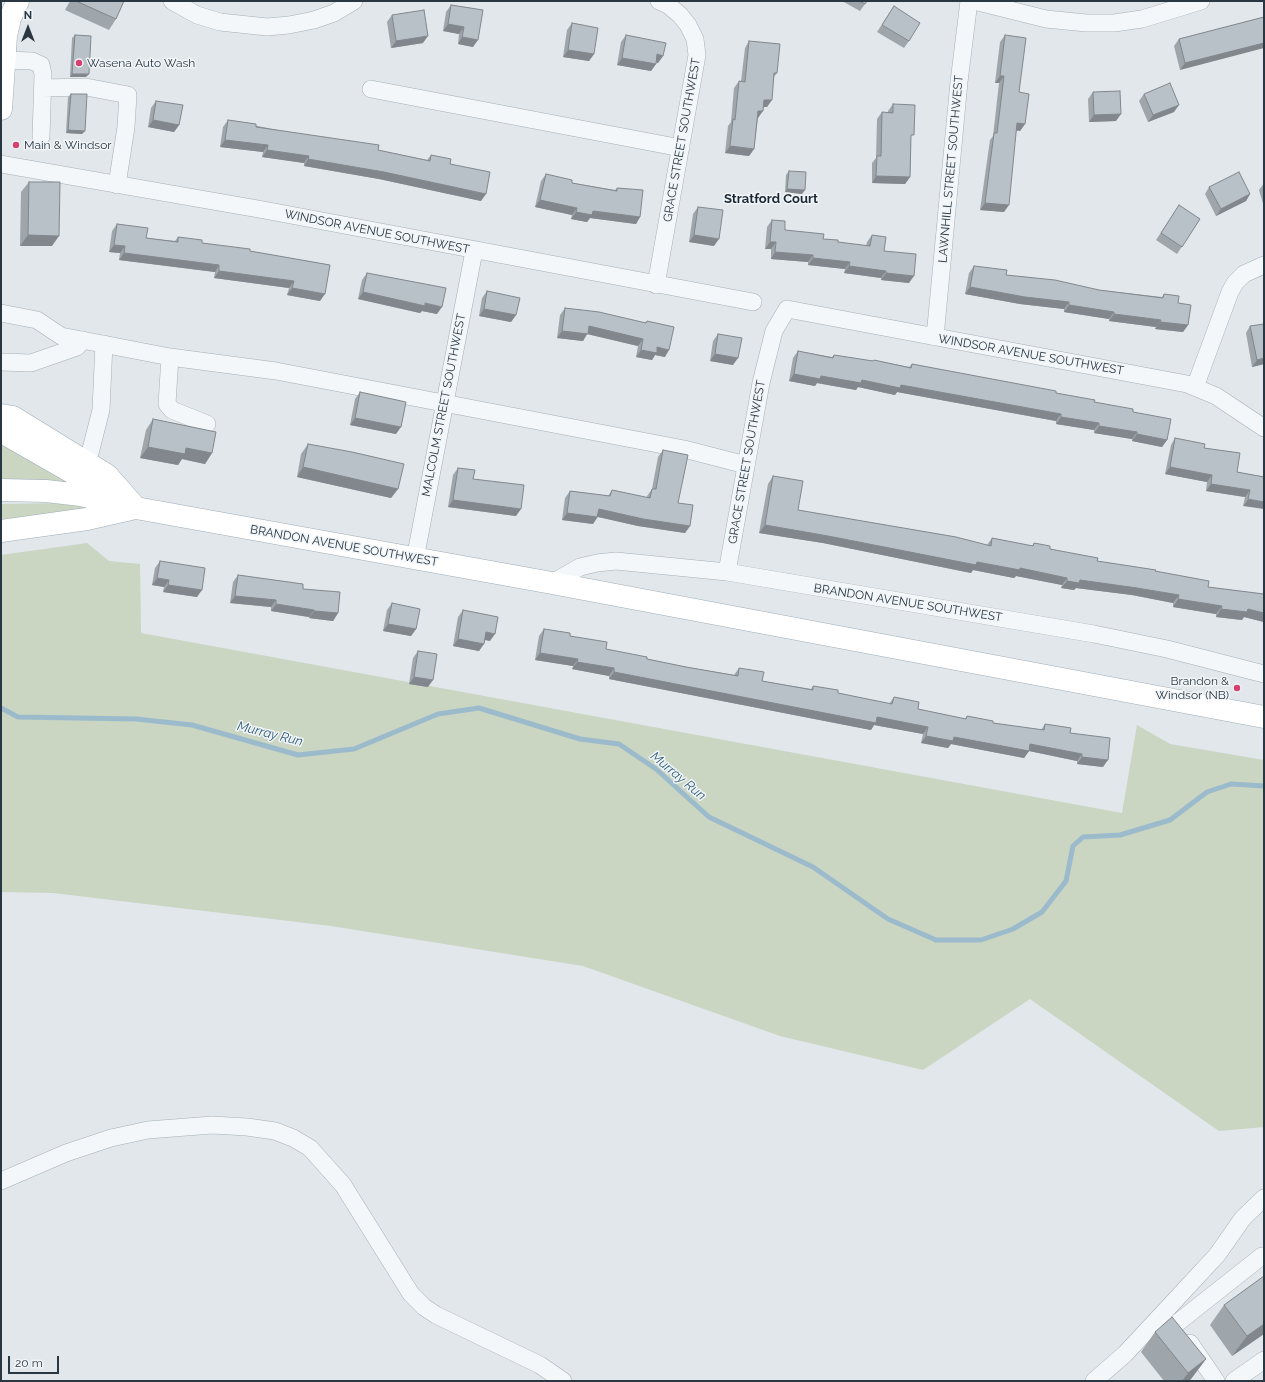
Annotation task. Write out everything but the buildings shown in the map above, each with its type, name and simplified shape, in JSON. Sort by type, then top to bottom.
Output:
[{"type":"main road","points":[[1,109],[6,36],[10,18],[18,1]]},
{"type":"main road","points":[[1,415],[13,417],[107,475],[136,508]]},
{"type":"main road","points":[[1,429],[7,435],[84,481],[136,508]]},
{"type":"main road","name":"BRANDON AVENUE SOUTHWEST","points":[[1,490],[46,491],[81,495],[136,508],[552,583],[1264,717]]},
{"type":"main road","name":"BRANDON AVENUE SOUTHWEST","points":[[1,531],[86,518],[136,508]]},
{"type":"street","points":[[172,1],[197,15],[220,22],[267,27],[289,26],[314,20],[334,13],[354,1]]},
{"type":"street","name":"LAWNHILL STREET SOUTHWEST","points":[[935,337],[958,89],[968,1]]},
{"type":"street","points":[[974,1],[1046,19],[1086,23],[1114,23],[1142,19],[1201,1]]},
{"type":"street","name":"GRACE STREET SOUTHWEST","points":[[656,285],[697,55],[695,39],[688,25],[680,15],[665,2]]},
{"type":"street","points":[[4,60],[32,61],[41,65],[43,74],[41,137]]},
{"type":"street","points":[[43,88],[86,87],[128,95],[126,128],[117,185]]},
{"type":"street","points":[[371,89],[681,148]]},
{"type":"street","name":"WINDSOR AVENUE SOUTHWEST","points":[[1,164],[264,210],[474,251],[753,302]]},
{"type":"street","name":"MALCOLM STREET SOUTHWEST","points":[[415,559],[474,251]]},
{"type":"street","points":[[1195,387],[1230,292],[1235,283],[1244,274],[1264,265]]},
{"type":"street","name":"WINDSOR AVENUE SOUTHWEST","points":[[787,309],[1162,379],[1195,387],[1216,396],[1264,428]]},
{"type":"street","name":"GRACE STREET SOUTHWEST","points":[[727,572],[761,383],[774,331],[787,309]]},
{"type":"street","points":[[1,313],[37,320],[61,336],[170,357],[276,371],[684,449],[746,465]]},
{"type":"street","points":[[1,362],[31,363],[78,347],[83,340]]},
{"type":"street","points":[[85,461],[90,453],[101,410],[104,344]]},
{"type":"street","points":[[170,357],[167,404],[172,410],[208,424]]},
{"type":"street","name":"BRANDON AVENUE SOUTHWEST","points":[[552,583],[580,567],[616,561],[727,572],[1094,634],[1167,649],[1264,674]]},
{"type":"street","points":[[1,1181],[66,1153],[111,1138],[148,1130],[212,1125],[240,1126],[275,1131],[293,1138],[310,1148],[343,1185],[411,1294],[424,1307],[436,1315],[540,1365],[563,1381]]},
{"type":"street","points":[[1094,1381],[1125,1354],[1166,1310],[1217,1255],[1244,1218],[1264,1198]]},
{"type":"street","points":[[1176,1324],[1262,1256]]},
{"type":"street","points":[[1166,1310],[1216,1381]]},
{"type":"street","points":[[1234,1381],[1264,1360]]},
{"type":"green space","points":[[1,442],[71,483],[1,482]]},
{"type":"green space","points":[[63,503],[92,508],[1,522],[1,504]]},
{"type":"green space","points":[[87,543],[109,561],[140,564],[141,633],[1122,813],[1137,725],[1170,744],[1264,760],[1264,1127],[1219,1131],[1030,999],[923,1070],[780,1036],[583,966],[331,926],[53,893],[1,892],[1,555]]},
{"type":"waterway","name":"Murray Run","points":[[1,708],[18,717],[136,719],[192,725],[298,755],[354,749],[438,714],[479,708],[580,739],[619,744],[656,769],[709,817],[813,867],[888,919],[936,940],[981,940],[1013,929],[1042,912],[1066,881],[1073,846],[1083,837],[1120,835],[1170,820],[1207,792],[1231,784],[1264,786]]},
{"type":"place","name":"Wasena Auto Wash","points":[[79,63]]},
{"type":"place","name":"Main & Windsor","points":[[16,145]]},
{"type":"place","name":"Brandon & Windsor (NB)","points":[[1237,688]]},
{"type":"district","name":"Stratford Court","points":[[771,199]]}]
